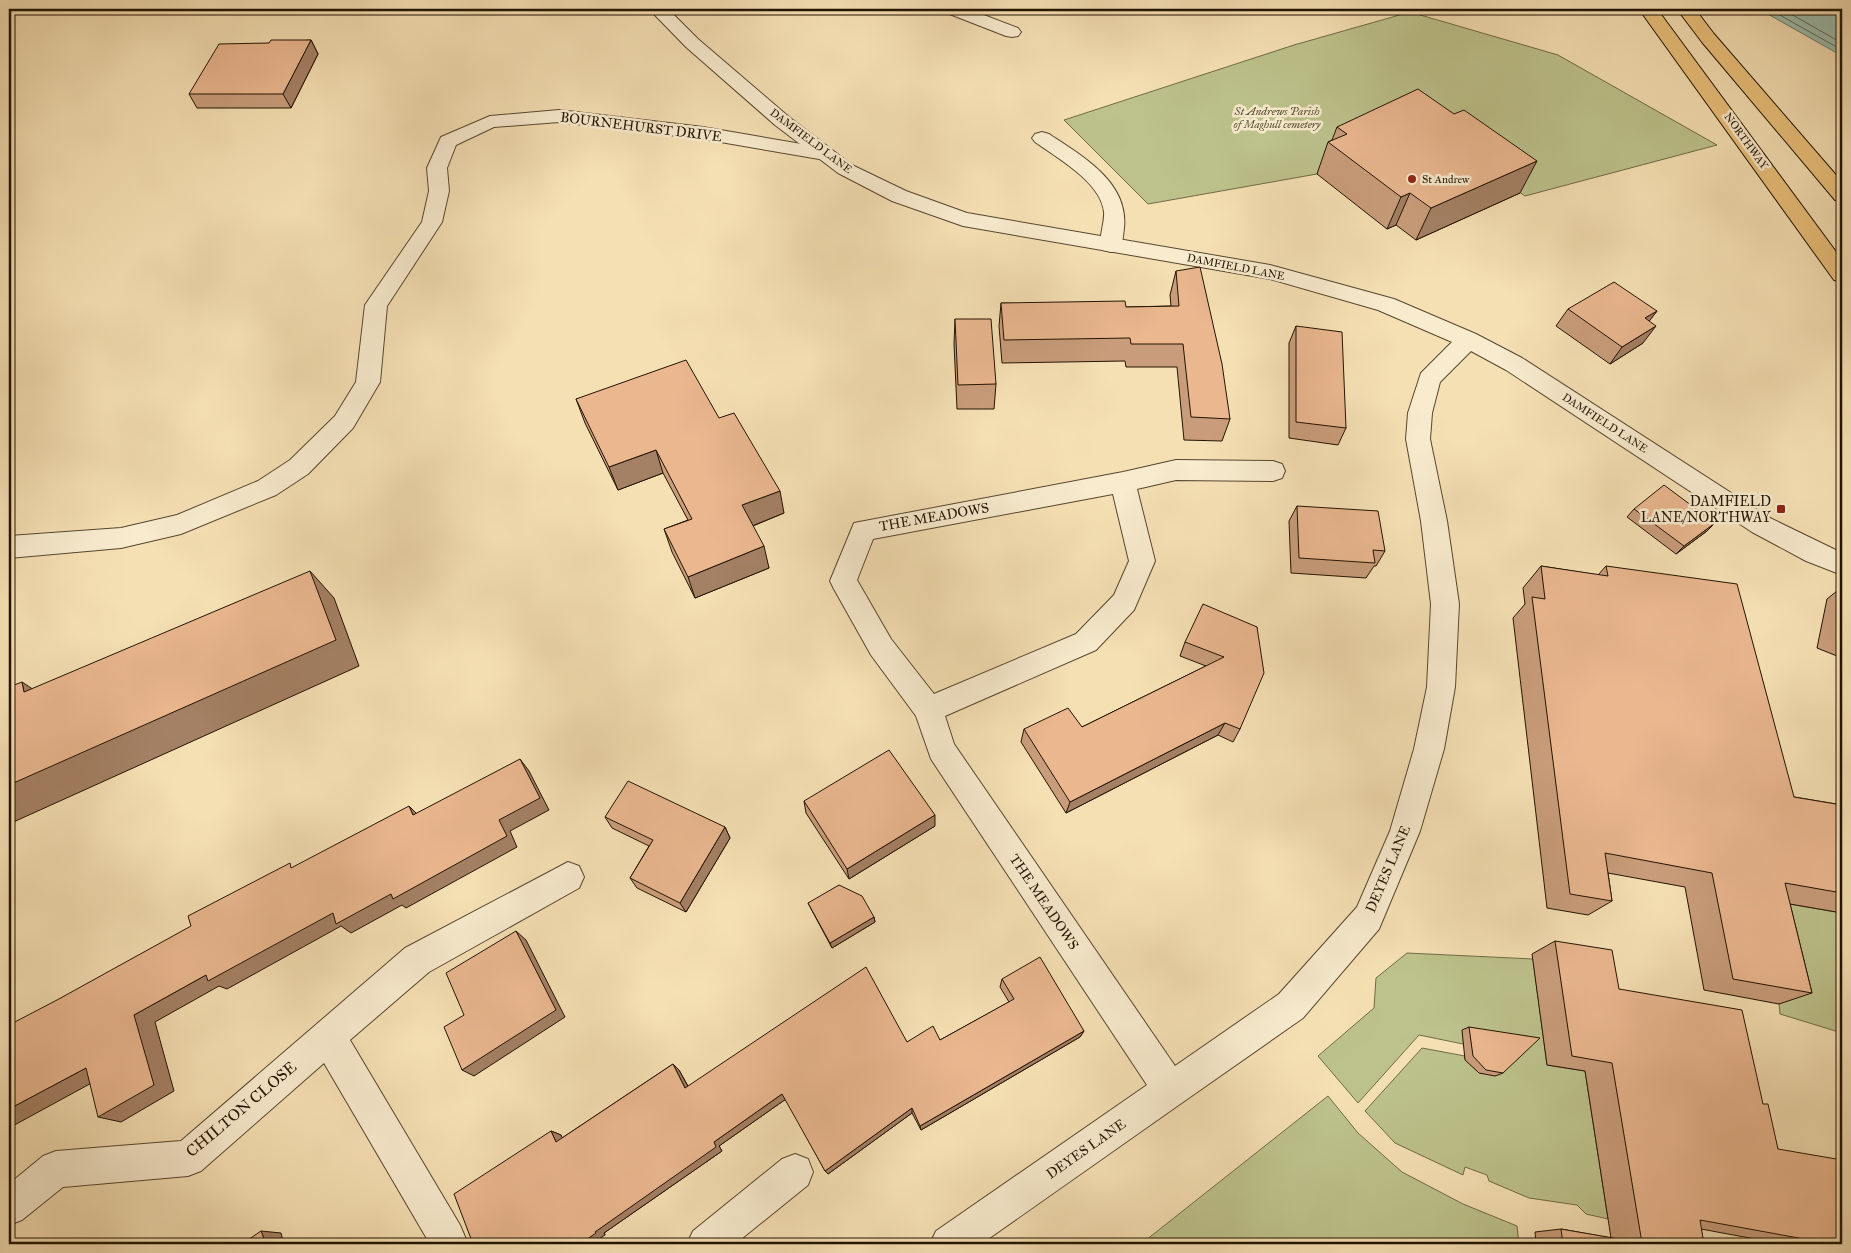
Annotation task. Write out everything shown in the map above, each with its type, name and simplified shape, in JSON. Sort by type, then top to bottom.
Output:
[{"type":"highway","name":"NORTHWAY","points":[[1648,9],[1842,275]]},
{"type":"highway","points":[[1686,9],[1708,38],[1842,195]]},
{"type":"street","name":"DAMFIELD LANE","points":[[658,9],[707,56],[782,121],[845,169],[899,196],[964,219],[1270,272],[1386,304],[1468,340],[1514,364],[1761,525],[1815,553],[1842,564]]},
{"type":"street","points":[[953,9],[1012,32]]},
{"type":"street","name":"BOURNEHURST DRIVE","points":[[9,547],[121,538],[181,524],[267,488],[299,467],[344,422],[368,382],[376,305],[432,222],[439,191],[437,168],[448,141],[490,122],[559,116],[703,133],[825,154]]},
{"type":"street","points":[[1042,138],[1095,178],[1108,194],[1114,210],[1111,245]]},
{"type":"street","name":"DEYES LANE","points":[[949,1244],[1291,1006],[1368,918],[1405,831],[1429,749],[1441,687],[1445,604],[1434,521],[1418,439],[1420,413],[1430,379],[1468,340]]},
{"type":"street","name":"THE MEADOWS","points":[[1170,1090],[941,750],[929,710],[881,647],[843,581],[863,530],[1124,482],[1176,470],[1272,471]]},
{"type":"street","points":[[929,710],[1086,642],[1124,602],[1142,561],[1124,482]]},
{"type":"street","name":"DAMFIELD LANE","points":[[1815,553],[1842,557]]},
{"type":"street","name":"CHILTON CLOSE","points":[[9,1207],[56,1169],[188,1158],[417,960],[568,877]]},
{"type":"street","points":[[328,1036],[448,1238],[449,1244]]},
{"type":"street","points":[[706,1244],[795,1172]]},
{"type":"green space","name":"St Andrews Parish of Maghull cemetery","points":[[1410,12],[1558,55],[1717,145],[1525,196],[1492,173],[1335,167],[1317,174],[1148,204],[1064,120],[1294,45]]},
{"type":"green space","points":[[1743,896],[1842,913],[1842,1033],[1780,1014],[1779,1004]]},
{"type":"green space","points":[[1407,953],[1533,959],[1547,1065],[1585,1071],[1608,1219],[1586,1214],[1577,1205],[1529,1198],[1489,1181],[1487,1175],[1465,1167],[1463,1175],[1395,1143],[1365,1111],[1422,1048],[1465,1056],[1465,1059],[1479,1073],[1464,1042],[1463,1044],[1419,1035],[1358,1103],[1318,1056],[1374,1008],[1376,978]]},
{"type":"green space","points":[[1328,1096],[1358,1133],[1402,1172],[1463,1204],[1517,1226],[1519,1244],[1141,1244]]},
{"type":"water","points":[[1759,9],[1822,9],[1842,18],[1842,56]]},
{"type":"building","points":[[271,40],[311,40],[283,94],[189,94],[219,44],[269,43]]},
{"type":"building","points":[[1418,89],[1454,114],[1464,110],[1537,161],[1431,208],[1410,193],[1401,197],[1328,142],[1347,134],[1337,127]]},
{"type":"building","points":[[1200,267],[1222,364],[1230,419],[1191,417],[1183,344],[1131,344],[1130,338],[1004,340],[1001,303],[1125,301],[1126,307],[1179,306],[1176,271]]},
{"type":"building","points":[[1614,282],[1657,311],[1645,318],[1656,326],[1622,347],[1568,309]]},
{"type":"building","points":[[955,319],[991,319],[996,384],[958,385]]},
{"type":"building","points":[[1296,326],[1342,332],[1346,428],[1296,422]]},
{"type":"building","points":[[686,360],[719,418],[734,413],[780,491],[742,505],[764,546],[688,577],[664,529],[692,519],[656,450],[609,467],[576,399]]},
{"type":"building","points":[[1664,485],[1715,523],[1684,546],[1634,509]]},
{"type":"building","points":[[1297,506],[1378,511],[1385,551],[1373,550],[1375,563],[1299,558]]},
{"type":"building","points":[[1541,566],[1608,576],[1606,566],[1737,584],[1794,797],[1842,805],[1842,893],[1785,883],[1812,993],[1733,979],[1712,873],[1605,853],[1612,901],[1570,894],[1532,597],[1545,599]]},
{"type":"building","points":[[310,571],[336,640],[9,785],[9,687],[22,682],[24,692]]},
{"type":"building","points":[[1203,604],[1257,627],[1264,673],[1240,729],[1225,723],[1070,802],[1024,729],[1068,708],[1082,727],[1224,657],[1185,642]]},
{"type":"building","points":[[1842,607],[1842,636],[1837,634]]},
{"type":"building","points":[[889,750],[935,815],[847,869],[804,801]]},
{"type":"building","points":[[520,759],[540,798],[499,820],[507,836],[393,899],[391,894],[336,924],[333,913],[208,981],[206,975],[134,1015],[154,1085],[98,1117],[86,1068],[9,1109],[9,1025],[191,926],[188,916],[290,863],[291,868],[409,806],[413,815]]},
{"type":"building","points":[[628,781],[725,827],[680,903],[630,878],[653,840],[605,817]]},
{"type":"building","points":[[839,885],[862,896],[874,917],[830,943],[808,903]]},
{"type":"building","points":[[516,931],[556,1010],[462,1070],[444,1027],[464,1015],[446,973]]},
{"type":"building","points":[[1555,941],[1612,950],[1619,989],[1742,1010],[1763,1104],[1768,1104],[1778,1149],[1842,1160],[1842,1244],[1826,1244],[1700,1220],[1704,1244],[1563,1244],[1561,1229],[1642,1243],[1612,1063],[1572,1056]]},
{"type":"building","points":[[1040,957],[1084,1031],[920,1126],[912,1108],[825,1171],[782,1094],[714,1142],[716,1147],[580,1244],[473,1244],[454,1194],[551,1131],[556,1142],[673,1064],[685,1088],[866,967],[907,1042],[933,1026],[940,1040],[1014,999],[1002,979]]},
{"type":"building","points":[[1469,1027],[1540,1038],[1503,1073],[1486,1070],[1473,1056]]},
{"type":"building","points":[[261,1231],[266,1244],[242,1244]]},
{"type":"place","name":"St Andrew","points":[[1412,179]]},
{"type":"place","name":"DAMFIELD LANE/NORTHWAY","points":[[1781,509]]}]
